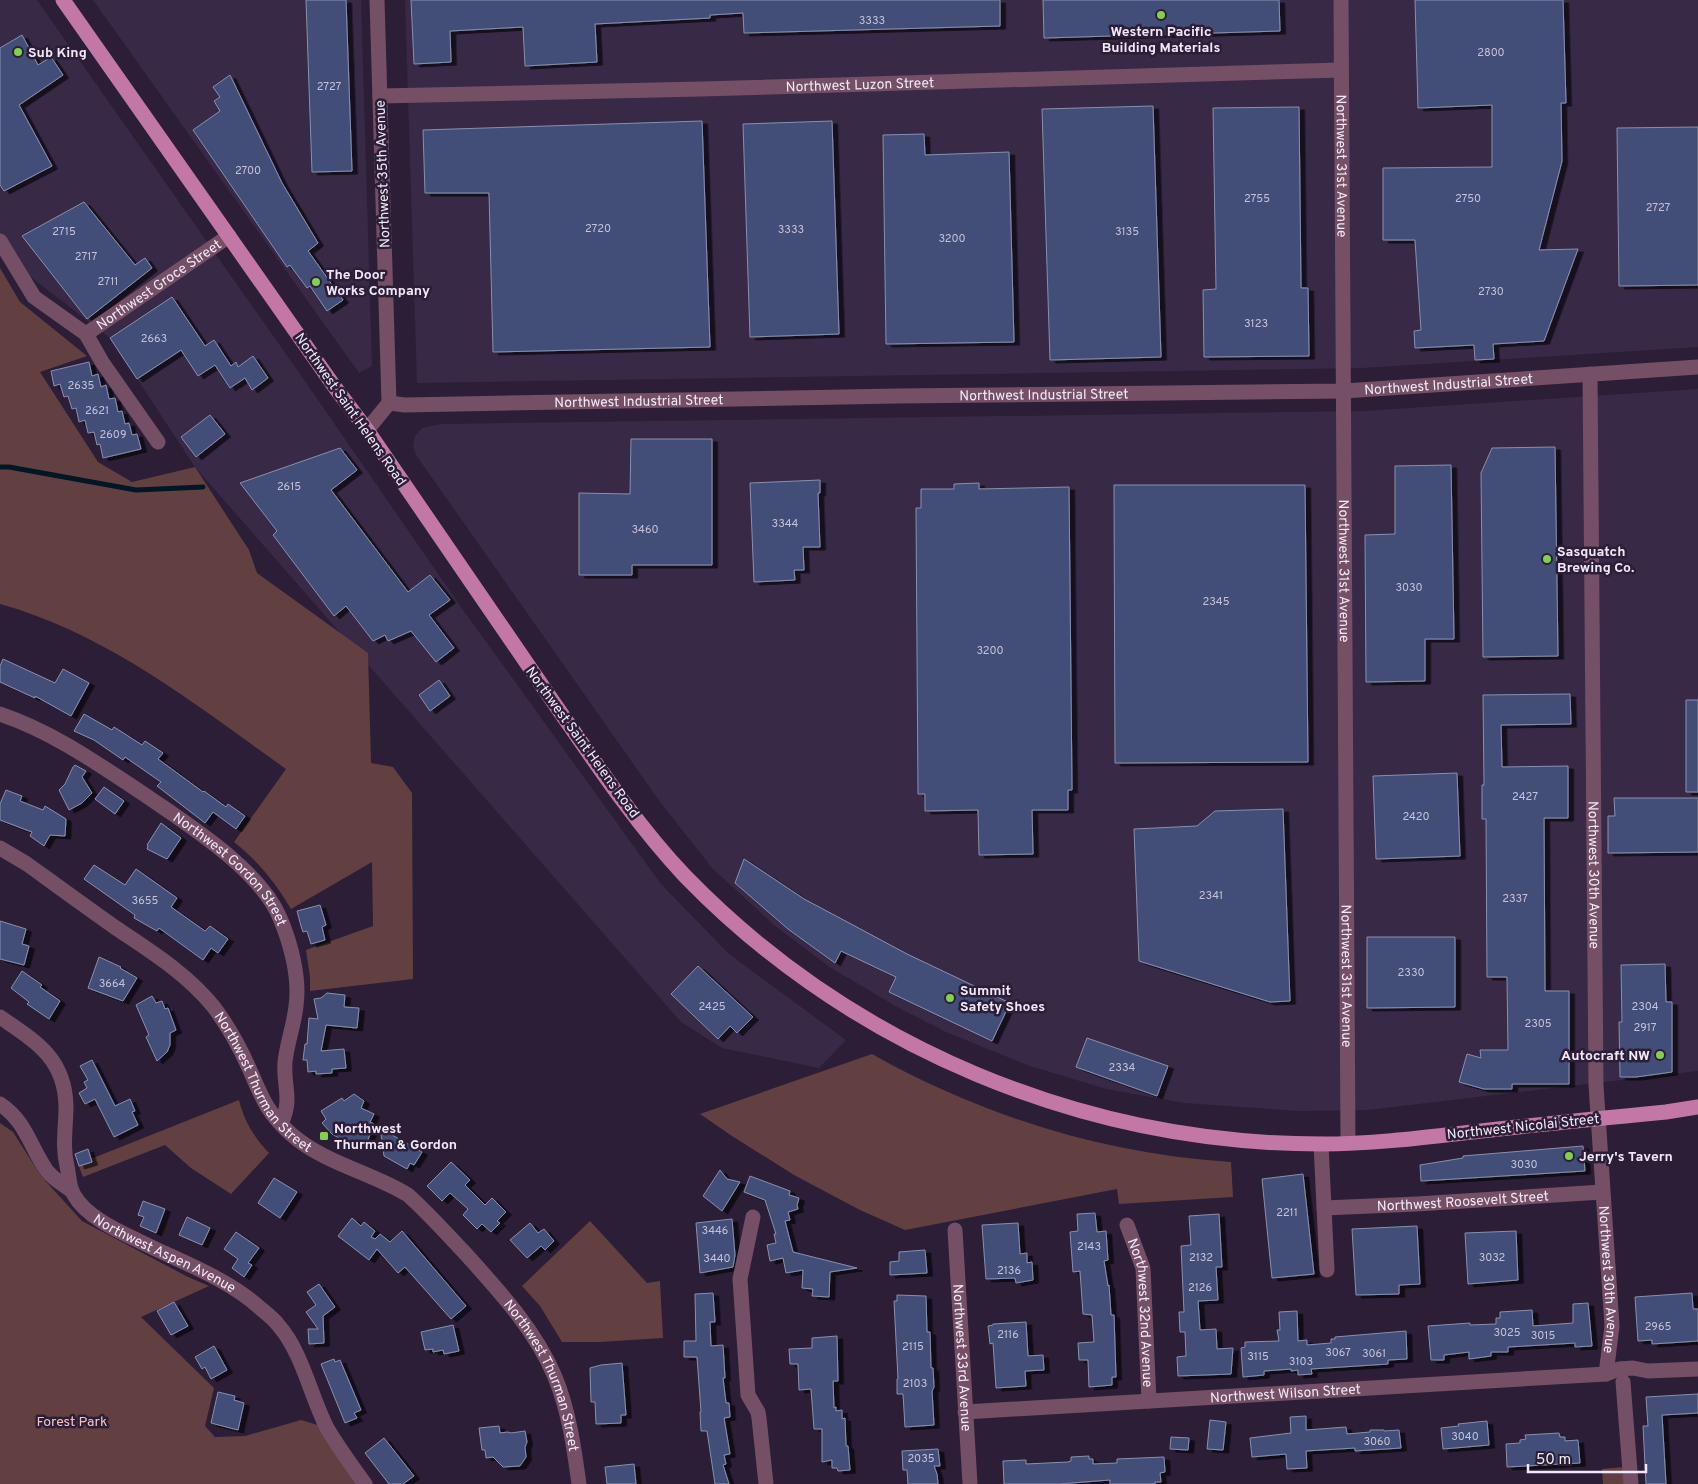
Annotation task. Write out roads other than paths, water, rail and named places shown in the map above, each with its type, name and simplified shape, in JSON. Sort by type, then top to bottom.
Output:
[{"type":"main road","name":"Northwest Saint Helens Road","points":[[63,0],[334,386],[367,430],[599,767],[654,841],[695,885],[779,959],[827,995],[878,1027],[988,1080],[1045,1101],[1094,1115],[1167,1130],[1238,1139],[1321,1144],[1348,1143]]},
{"type":"main road","name":"Northwest Nicolai Street","points":[[1348,1143],[1396,1140],[1698,1107]]},
{"type":"street","name":"Northwest 35th Avenue","points":[[377,0],[389,403]]},
{"type":"street","name":"Northwest 31st Avenue","points":[[1341,0],[1348,1143]]},
{"type":"street","name":"Northwest Luzon Street","points":[[380,96],[707,89],[1341,70]]},
{"type":"street","name":"Northwest Groce Street","points":[[86,334],[229,236]]},
{"type":"street","points":[[0,240],[34,297],[86,334],[102,362],[158,442]]},
{"type":"street","name":"Northwest Industrial Street","points":[[389,403],[405,405],[889,396],[1344,391],[1698,368]]},
{"type":"street","name":"Northwest 30th Avenue","points":[[1590,374],[1596,1065],[1602,1192],[1612,1326],[1606,1374]]},
{"type":"street","points":[[367,430],[389,403]]},
{"type":"street","name":"Northwest Gordon Street","points":[[0,714],[20,721],[89,757],[180,819],[229,856],[250,876],[272,902],[280,918],[290,948],[296,982],[297,1004],[285,1062],[288,1101],[281,1124]]},
{"type":"street","name":"Northwest Thurman Street","points":[[0,848],[27,864],[189,979],[214,1007],[238,1047],[263,1102],[291,1134],[314,1151],[395,1187],[408,1195],[442,1229],[510,1304],[528,1327],[542,1350],[555,1375],[563,1397],[573,1438],[579,1484]]},
{"type":"street","name":"Northwest Aspen Avenue","points":[[0,1017],[35,1041],[47,1052],[61,1080],[66,1107],[65,1159],[72,1191],[78,1200],[89,1211],[118,1232],[213,1277],[238,1291],[280,1326],[293,1348],[327,1428],[365,1484]]},
{"type":"street","points":[[0,1104],[10,1110],[21,1124],[48,1172],[72,1191]]},
{"type":"street","points":[[1321,1144],[1327,1270]]},
{"type":"street","name":"Northwest Roosevelt Street","points":[[1324,1208],[1602,1192]]},
{"type":"street","points":[[754,1217],[740,1279],[748,1395],[758,1412],[766,1484]]},
{"type":"street","name":"Northwest 32nd Avenue","points":[[1127,1225],[1144,1268],[1149,1401]]},
{"type":"street","name":"Northwest 33rd Avenue","points":[[955,1230],[970,1484]]},
{"type":"street","name":"Northwest Wilson Street","points":[[965,1412],[1606,1374],[1619,1369],[1633,1368],[1648,1372],[1698,1369]]},
{"type":"street","name":"Northwest Wilson Street","points":[[1606,1374],[1623,1382],[1634,1382],[1648,1372]]},
{"type":"street","points":[[1623,1382],[1631,1484]]},
{"type":"waterway","points":[[0,467],[9,467],[136,490],[203,487]]},
{"type":"place","name":"Western Pacific Building Materials","points":[[1161,15]]},
{"type":"place","name":"Sub King","points":[[18,52]]},
{"type":"place","name":"The Door Works Company","points":[[316,282]]},
{"type":"place","name":"Sasquatch Brewing Co.","points":[[1547,559]]},
{"type":"place","name":"Summit Safety Shoes","points":[[950,998]]},
{"type":"place","name":"Autocraft NW","points":[[1660,1055]]},
{"type":"place","name":"Northwest Thurman & Gordon","points":[[324,1136]]},
{"type":"place","name":"Jerry's Tavern","points":[[1569,1156]]},
{"type":"park label","name":"Forest Park","points":[[72,1421]]}]
